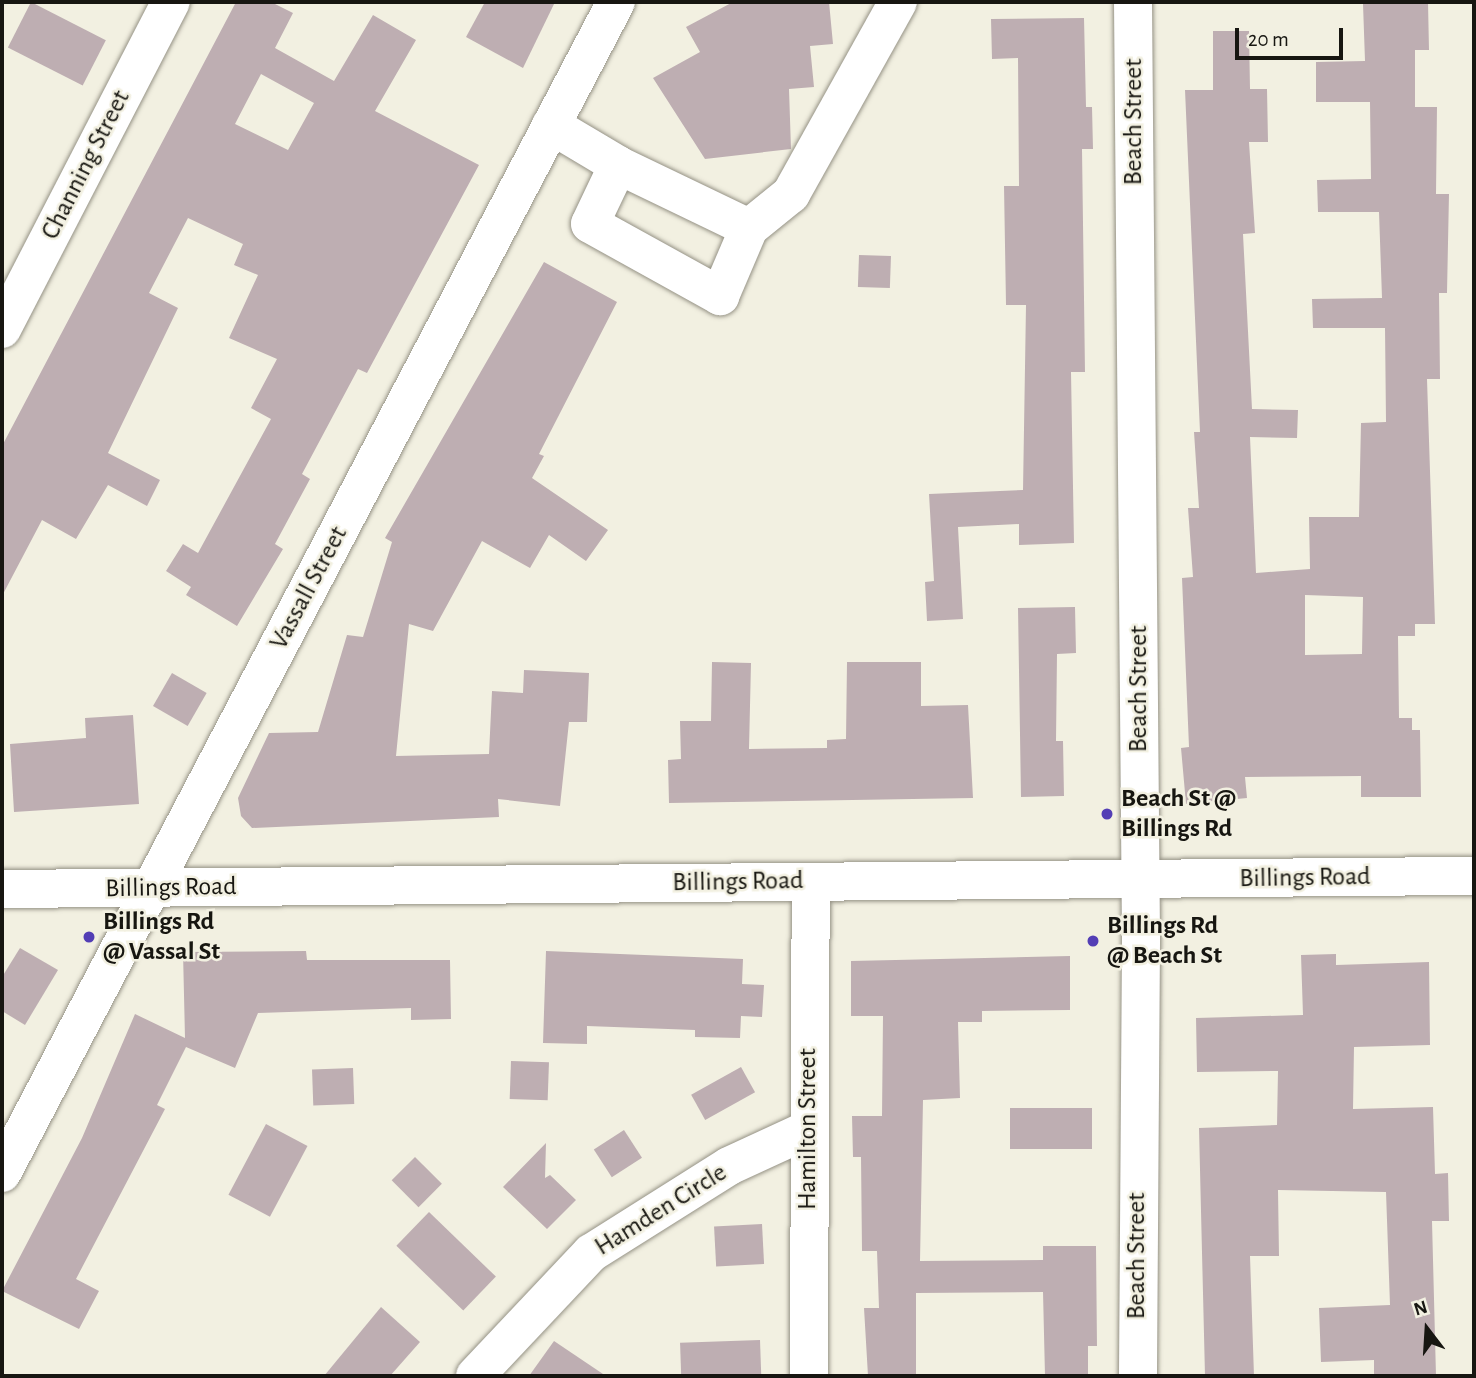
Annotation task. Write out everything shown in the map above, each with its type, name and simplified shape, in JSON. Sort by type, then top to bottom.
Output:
[{"type":"street","name":"Channing Street","points":[[2,329],[171,2]]},
{"type":"street","name":"Vassall Street","points":[[2,1174],[155,887],[616,2]]},
{"type":"street","points":[[618,165],[590,224],[720,296],[749,228],[791,194],[898,2]]},
{"type":"street","name":"Beach Street","points":[[1133,2],[1140,878],[1138,1376]]},
{"type":"street","points":[[551,125],[618,165],[749,228]]},
{"type":"street","name":"Billings Road","points":[[2,889],[1474,876]]},
{"type":"street","name":"Hamilton Street","points":[[809,1376],[807,1130],[811,881]]},
{"type":"street","name":"Hamden Circle","points":[[475,1376],[591,1252],[729,1166],[807,1130]]},
{"type":"building","points":[[31,2],[106,40],[83,86],[8,47]]},
{"type":"building","points":[[236,2],[271,2],[293,13],[275,48],[334,81],[373,15],[416,40],[375,111],[479,165],[367,373],[358,369],[302,474],[310,479],[275,544],[283,549],[237,626],[186,595],[191,587],[166,571],[183,544],[198,553],[271,419],[251,408],[277,359],[229,338],[258,275],[234,265],[243,244],[188,218],[149,293],[178,308],[108,453],[160,480],[147,506],[108,485],[76,539],[42,520],[2,596],[2,446]],"holes":[[[261,74],[314,103],[288,150],[235,124]]]},
{"type":"building","points":[[485,2],[555,2],[523,68],[466,37]]},
{"type":"building","points":[[733,2],[829,2],[833,44],[810,46],[814,87],[789,89],[791,149],[705,159],[653,78],[700,52],[686,27]]},
{"type":"building","points":[[1428,2],[1429,50],[1415,50],[1415,107],[1437,107],[1436,194],[1449,194],[1447,293],[1439,293],[1440,379],[1427,379],[1435,624],[1415,624],[1415,636],[1398,636],[1399,718],[1412,718],[1412,730],[1420,730],[1421,797],[1361,797],[1361,776],[1245,777],[1247,798],[1186,804],[1181,748],[1189,747],[1182,578],[1193,577],[1188,508],[1199,508],[1194,432],[1200,432],[1185,90],[1213,90],[1213,31],[1249,31],[1250,89],[1267,89],[1268,142],[1249,142],[1255,233],[1243,234],[1252,409],[1298,410],[1297,438],[1250,437],[1256,573],[1310,569],[1309,517],[1359,517],[1361,423],[1386,422],[1385,328],[1313,328],[1312,299],[1382,298],[1379,212],[1318,212],[1317,180],[1371,179],[1370,102],[1316,102],[1316,62],[1365,61],[1363,4]],"holes":[[[1305,595],[1363,597],[1362,654],[1305,655]]]},
{"type":"building","points":[[1084,18],[1086,107],[1092,107],[1093,149],[1082,149],[1085,372],[1071,372],[1074,543],[1019,545],[1019,524],[958,527],[963,619],[927,621],[925,582],[934,581],[929,494],[1023,490],[1026,305],[1006,305],[1004,186],[1019,186],[1018,58],[992,59],[991,19]]},
{"type":"building","points":[[859,255],[891,256],[890,288],[858,287]]},
{"type":"building","points":[[544,262],[617,302],[539,454],[544,456],[532,478],[608,530],[586,561],[549,535],[530,568],[482,541],[433,631],[409,624],[396,756],[489,754],[492,691],[523,693],[524,670],[589,673],[587,722],[569,722],[560,806],[498,799],[499,817],[252,828],[241,816],[238,798],[269,733],[318,732],[347,635],[363,637],[392,542],[385,538]]},
{"type":"building","points":[[1075,607],[1076,653],[1057,654],[1056,741],[1063,741],[1064,796],[1021,797],[1018,608]]},
{"type":"building","points":[[712,662],[751,663],[749,749],[827,748],[827,740],[846,739],[847,662],[921,662],[921,706],[968,705],[973,798],[669,803],[668,760],[681,759],[680,721],[711,721]]},
{"type":"building","points":[[172,673],[207,693],[188,726],[153,706]]},
{"type":"building","points":[[133,715],[139,804],[14,812],[10,744],[86,738],[85,718]]},
{"type":"building","points":[[20,948],[58,970],[25,1025],[2,1011],[2,977]]},
{"type":"building","points":[[306,951],[307,960],[450,960],[451,1019],[411,1020],[411,1008],[258,1013],[235,1068],[186,1047],[157,1105],[165,1109],[76,1279],[99,1291],[79,1329],[2,1291],[82,1138],[135,1014],[185,1038],[183,952]]},
{"type":"building","points":[[546,951],[743,959],[742,984],[764,985],[762,1017],[741,1016],[740,1038],[695,1037],[695,1030],[587,1026],[587,1044],[543,1043]]},
{"type":"building","points":[[1336,954],[1336,965],[1429,962],[1430,1045],[1354,1047],[1353,1109],[1433,1107],[1435,1174],[1448,1173],[1449,1221],[1432,1221],[1436,1376],[1374,1376],[1374,1360],[1321,1362],[1319,1308],[1390,1305],[1386,1192],[1278,1190],[1279,1256],[1250,1256],[1254,1376],[1205,1376],[1199,1128],[1277,1125],[1278,1071],[1197,1072],[1196,1018],[1303,1015],[1301,955]]},
{"type":"building","points":[[1070,956],[1070,1010],[982,1011],[982,1022],[958,1022],[960,1098],[923,1100],[920,1261],[1043,1260],[1043,1246],[1096,1246],[1097,1346],[1088,1346],[1088,1376],[1045,1376],[1043,1292],[916,1293],[916,1376],[868,1376],[864,1308],[879,1308],[877,1251],[862,1251],[861,1157],[853,1157],[852,1116],[882,1116],[883,1016],[851,1016],[851,961]]},
{"type":"building","points":[[511,1061],[549,1062],[548,1100],[510,1099]]},
{"type":"building","points":[[741,1067],[755,1092],[705,1120],[691,1095]]},
{"type":"building","points":[[353,1068],[354,1104],[313,1105],[312,1069]]},
{"type":"building","points":[[1010,1108],[1092,1108],[1092,1149],[1010,1149]]},
{"type":"building","points":[[266,1124],[307,1146],[270,1217],[228,1195]]},
{"type":"building","points":[[624,1130],[642,1158],[612,1177],[594,1150]]},
{"type":"building","points":[[546,1143],[545,1178],[550,1175],[576,1200],[547,1229],[503,1187]]},
{"type":"building","points":[[415,1157],[442,1184],[419,1207],[392,1180]]},
{"type":"building","points":[[429,1212],[496,1277],[463,1310],[396,1246]]},
{"type":"building","points":[[762,1224],[764,1264],[716,1266],[714,1227]]},
{"type":"building","points":[[381,1307],[420,1342],[390,1376],[324,1376]]},
{"type":"building","points":[[760,1340],[761,1376],[681,1376],[680,1343]]},
{"type":"building","points":[[554,1341],[606,1376],[529,1376]]},
{"type":"place","name":"Beach St @ Billings Rd","points":[[1107,814]]},
{"type":"place","name":"Billings Rd @ Vassal St","points":[[89,937]]},
{"type":"place","name":"Billings Rd @ Beach St","points":[[1093,941]]}]
